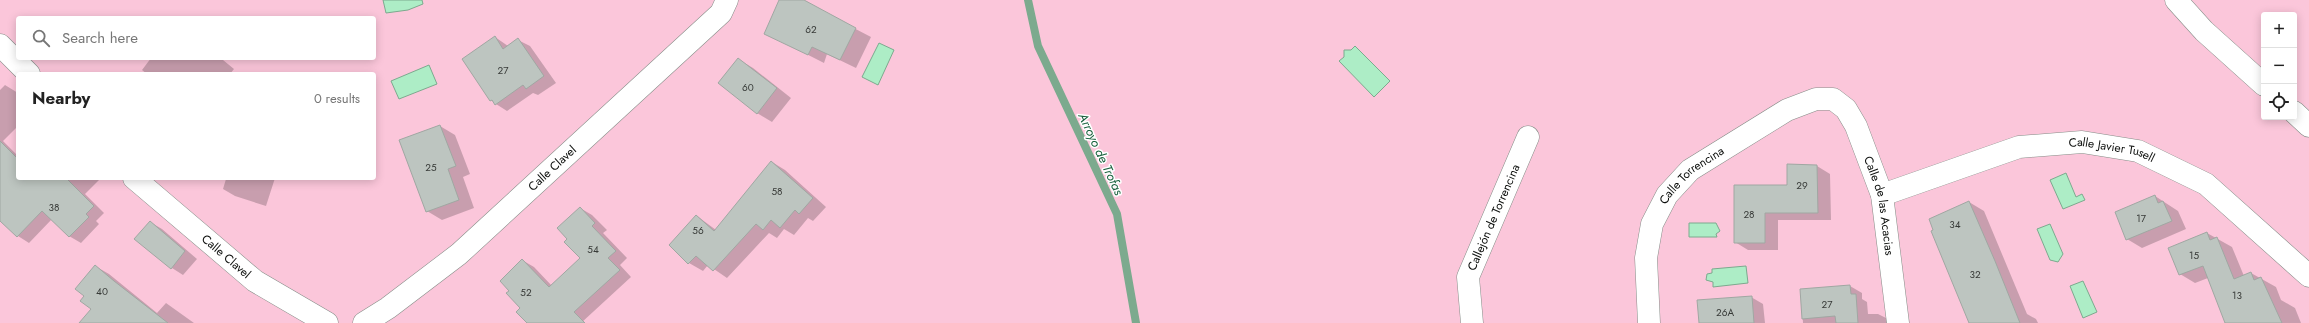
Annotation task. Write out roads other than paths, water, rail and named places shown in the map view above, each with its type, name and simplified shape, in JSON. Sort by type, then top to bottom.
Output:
[{"type":"street","name":"Calle Clavel","points":[[364,323],[388,308],[459,254],[721,13],[727,0]]},
{"type":"street","points":[[2176,0],[2204,31],[2263,84]]},
{"type":"street","points":[[0,45],[27,72]]},
{"type":"street","name":"Calle Torrencina","points":[[1649,323],[1646,258],[1652,224],[1667,196],[1690,170],[1788,110],[1816,99],[1833,99]]},
{"type":"street","name":"Calle de las Acacias","points":[[1833,99],[1846,109],[1856,126],[1882,195],[1898,323]]},
{"type":"street","points":[[2297,115],[2309,126]]},
{"type":"street","name":"Callejón de Torrencina","points":[[1472,323],[1468,277],[1528,137]]},
{"type":"street","name":"Calle Javier Tusell","points":[[1882,195],[2019,147],[2082,142],[2138,151],[2206,184],[2309,276]]},
{"type":"street","name":"Calle Clavel","points":[[136,180],[255,281],[327,323]]},
{"type":"waterway","name":"Arroyo de Trofas","points":[[1028,0],[1038,46],[1117,214],[1136,323]]}]
